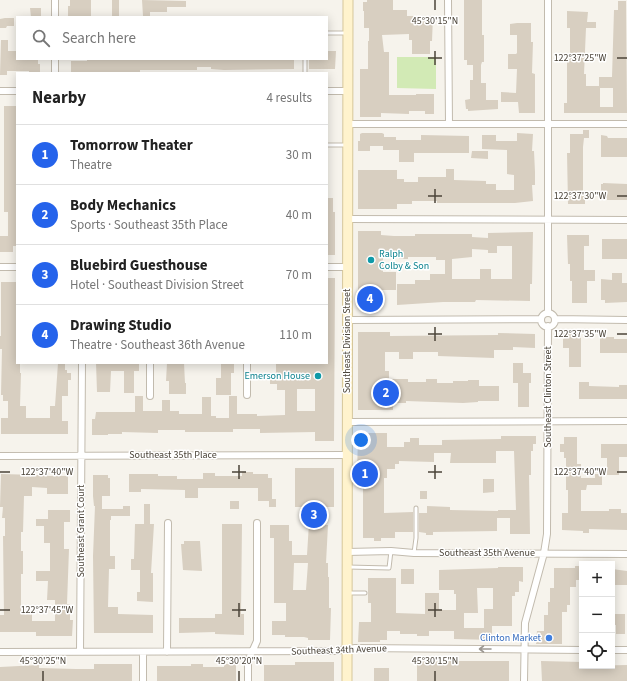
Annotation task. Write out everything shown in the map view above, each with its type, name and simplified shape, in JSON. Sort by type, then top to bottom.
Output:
[{"type":"main road","name":"Southeast Division Street","points":[[347,681],[348,0]]},
{"type":"street","points":[[55,0],[55,16]]},
{"type":"street","points":[[448,0],[449,124]]},
{"type":"street","points":[[548,0],[548,313]]},
{"type":"street","points":[[55,60],[55,72]]},
{"type":"street","points":[[0,91],[16,91]]},
{"type":"street","points":[[328,91],[348,91]]},
{"type":"street","points":[[348,124],[627,124]]},
{"type":"street","points":[[348,219],[627,220]]},
{"type":"street","points":[[0,267],[16,267]]},
{"type":"street","points":[[328,267],[347,267]]},
{"type":"street","points":[[541,320],[543,315],[548,313]]},
{"type":"street","points":[[548,313],[553,315],[555,320]]},
{"type":"street","points":[[347,320],[541,320]]},
{"type":"street","points":[[541,320],[543,324],[548,326],[553,325],[555,320]]},
{"type":"street","points":[[555,320],[627,320]]},
{"type":"street","name":"Southeast Clinton Street","points":[[524,681],[524,649],[527,616],[544,553],[547,534],[548,326]]},
{"type":"street","name":"Southeast Grant Court","points":[[80,652],[82,364]]},
{"type":"street","points":[[150,364],[150,396]]},
{"type":"street","points":[[247,364],[247,395]]},
{"type":"street","points":[[347,422],[627,421]]},
{"type":"street","name":"Southeast 35th Place","points":[[0,456],[347,454]]},
{"type":"street","points":[[167,652],[168,523]]},
{"type":"street","points":[[248,681],[248,660],[257,642],[257,523]]},
{"type":"street","name":"Southeast 35th Avenue","points":[[347,552],[391,551],[627,554]]},
{"type":"street","name":"Southeast 34th Avenue","points":[[0,652],[252,652],[335,651],[355,648],[579,650]]},
{"type":"street","points":[[615,650],[627,650]]},
{"type":"street","points":[[143,652],[143,681]]},
{"type":"lane","points":[[328,33],[348,33]]},
{"type":"lane","points":[[305,60],[306,72]]},
{"type":"lane","points":[[328,145],[348,145]]},
{"type":"lane","points":[[414,552],[416,508]]},
{"type":"lane","points":[[347,567],[389,568],[391,551]]},
{"type":"lane","points":[[347,593],[365,593]]},
{"type":"green space","points":[[397,57],[436,57],[436,89],[397,88]]},
{"type":"building","points":[[70,0],[91,0],[91,16],[68,16],[68,6],[70,6]]},
{"type":"building","points":[[112,0],[119,0],[119,16],[112,16]]},
{"type":"building","points":[[142,0],[186,1],[186,7],[167,7],[167,12],[150,12],[150,16],[143,16]]},
{"type":"building","points":[[367,0],[393,0],[393,10],[407,10],[407,16],[433,16],[430,54],[412,54],[412,40],[409,40],[409,34],[382,35],[384,52],[389,52],[389,95],[434,94],[434,114],[425,114],[425,111],[409,111],[409,114],[381,113],[381,117],[360,117],[360,69],[368,69],[369,28],[364,28],[363,11],[363,2],[367,2]]},
{"type":"building","points":[[464,0],[482,0],[484,62],[482,62],[481,65],[481,83],[486,83],[486,100],[498,100],[498,109],[468,111],[468,109],[466,109],[465,100],[470,99],[470,80],[473,80],[473,65],[467,65],[467,60],[464,60]]},
{"type":"building","points":[[618,1],[626,1],[627,113],[564,113],[564,103],[567,103],[567,59],[570,59],[570,28],[567,28],[567,11],[588,12],[587,22],[596,22],[596,28],[586,28],[584,74],[586,74],[586,86],[599,86],[599,77],[612,77],[614,10],[618,10]],"holes":[[[600,88],[613,88],[613,107],[600,107]]]},
{"type":"building","points":[[30,8],[41,8],[41,16],[31,16]]},
{"type":"building","points":[[14,18],[14,26],[0,28],[0,19]]},
{"type":"building","points":[[531,23],[531,42],[533,42],[532,73],[535,74],[535,113],[519,113],[518,102],[501,102],[501,92],[516,93],[517,69],[508,69],[508,54],[517,53],[517,35],[510,35],[510,24]]},
{"type":"building","points":[[1,40],[8,40],[8,51],[16,51],[16,60],[38,60],[38,64],[40,64],[40,72],[7,71],[7,75],[0,75]]},
{"type":"building","points":[[328,51],[336,51],[335,69],[309,69],[309,60],[328,60]]},
{"type":"building","points":[[294,60],[294,69],[224,70],[211,69],[211,67],[197,67],[197,70],[71,72],[71,61]]},
{"type":"building","points":[[4,106],[16,106],[16,246],[13,246],[13,252],[0,252],[0,236],[8,236],[8,212],[4,212]]},
{"type":"building","points":[[583,130],[589,130],[589,138],[584,138],[583,147],[583,191],[585,191],[585,204],[568,204],[567,153],[570,153],[570,134],[583,134]]},
{"type":"building","points":[[382,133],[384,134],[384,137],[396,137],[396,140],[421,140],[421,135],[469,136],[469,153],[414,153],[414,162],[399,162],[399,150],[383,150],[383,146],[370,146],[370,151],[358,151],[358,141],[360,141],[360,134]]},
{"type":"building","points":[[517,133],[533,134],[532,151],[534,151],[535,185],[532,185],[533,201],[515,203],[437,203],[437,201],[412,201],[412,204],[397,204],[397,209],[358,209],[358,170],[397,170],[397,179],[404,179],[404,182],[418,182],[418,177],[446,177],[446,169],[454,169],[454,180],[486,181],[486,184],[496,184],[496,190],[514,190],[514,175],[507,174],[507,150],[482,149],[482,135],[496,135],[496,141],[517,141]]},
{"type":"building","points":[[601,135],[607,136],[608,138],[627,138],[627,157],[601,157]]},
{"type":"building","points":[[472,151],[488,151],[488,159],[471,158]]},
{"type":"building","points":[[601,184],[627,184],[627,200],[607,200],[607,198],[601,198]]},
{"type":"building","points":[[328,198],[333,198],[333,212],[335,212],[335,255],[328,255]]},
{"type":"building","points":[[358,231],[381,231],[381,235],[394,236],[415,236],[415,234],[472,234],[472,237],[488,238],[488,233],[533,232],[532,284],[530,284],[530,301],[476,300],[475,302],[443,302],[397,305],[397,284],[415,284],[415,280],[430,280],[430,274],[445,274],[445,260],[436,260],[436,257],[408,257],[408,259],[399,259],[397,251],[383,251],[383,272],[396,272],[396,290],[380,290],[380,309],[360,309],[360,290],[358,290]],"holes":[[[497,246],[512,246],[512,279],[491,279],[491,269],[480,269],[480,279],[452,279],[452,259],[472,257],[472,249],[488,250],[488,253],[497,253]]]},
{"type":"building","points":[[567,235],[589,235],[589,246],[584,246],[584,270],[595,270],[595,281],[587,281],[587,303],[572,303],[572,281],[570,281],[570,264],[568,264]]},
{"type":"building","points":[[602,239],[627,239],[627,259],[602,259]]},
{"type":"building","points":[[612,273],[622,273],[622,283],[627,283],[627,302],[605,303],[605,300],[601,300],[601,279],[612,280]]},
{"type":"building","points":[[328,278],[335,278],[334,441],[315,441],[315,432],[260,433],[260,429],[233,429],[233,432],[185,432],[185,430],[158,430],[158,433],[122,432],[122,434],[92,435],[92,419],[95,419],[96,412],[135,412],[135,396],[143,396],[143,411],[162,411],[162,400],[170,400],[170,411],[179,411],[179,414],[202,414],[202,397],[211,397],[211,416],[216,416],[216,418],[229,418],[229,396],[237,396],[237,414],[257,414],[257,416],[285,415],[285,390],[277,390],[277,384],[270,384],[270,376],[276,376],[276,364],[328,364]],"holes":[[[297,389],[315,389],[315,411],[297,411]]]},
{"type":"building","points":[[1,282],[16,282],[16,364],[20,364],[21,373],[20,406],[26,406],[26,418],[50,418],[50,406],[55,406],[58,364],[65,364],[65,370],[67,370],[67,373],[71,373],[71,380],[68,380],[68,396],[62,396],[62,421],[68,421],[68,434],[1,434],[1,418],[8,418],[8,401],[3,401],[3,395],[1,395]]},
{"type":"building","points":[[358,332],[390,332],[390,336],[498,335],[498,333],[535,334],[535,348],[513,347],[513,350],[494,350],[494,358],[438,356],[438,352],[413,352],[413,359],[399,359],[399,352],[385,352],[385,371],[389,371],[389,379],[408,379],[408,382],[426,382],[426,379],[437,379],[437,383],[479,380],[479,386],[499,386],[499,401],[463,403],[406,401],[406,403],[393,403],[393,410],[358,410]]},
{"type":"building","points":[[563,333],[581,333],[581,367],[569,367],[569,348],[563,348]]},
{"type":"building","points":[[600,337],[627,339],[627,353],[600,353]]},
{"type":"building","points":[[513,363],[523,363],[523,373],[531,373],[531,383],[529,383],[529,407],[518,407],[518,383],[513,383]]},
{"type":"building","points":[[96,364],[139,364],[139,371],[134,371],[134,393],[124,393],[124,371],[111,371],[110,392],[97,392]]},
{"type":"building","points":[[167,364],[184,364],[186,394],[169,394],[169,381],[166,381]]},
{"type":"building","points":[[221,364],[234,364],[234,373],[231,373],[231,395],[216,395],[216,378],[221,378]]},
{"type":"building","points":[[579,382],[589,382],[589,386],[619,387],[619,385],[627,385],[627,399],[579,399]]},
{"type":"building","points":[[358,433],[387,433],[387,447],[404,447],[404,442],[410,442],[410,438],[419,438],[419,445],[442,445],[442,440],[501,439],[501,436],[536,436],[536,444],[533,444],[533,451],[531,451],[531,475],[529,475],[530,534],[510,534],[510,518],[497,518],[497,531],[433,532],[433,535],[426,535],[426,533],[419,532],[419,513],[427,513],[427,506],[450,507],[450,510],[516,510],[514,451],[496,451],[496,463],[450,463],[451,453],[434,453],[434,462],[399,461],[399,464],[395,464],[395,469],[387,469],[387,478],[384,478],[384,513],[413,512],[413,532],[395,532],[395,538],[381,538],[381,541],[374,541],[374,538],[363,538],[363,478],[357,478]]},
{"type":"building","points":[[564,437],[577,437],[577,464],[581,464],[581,478],[595,478],[595,474],[602,474],[602,485],[587,485],[586,490],[581,490],[581,511],[609,511],[609,509],[621,509],[621,513],[627,513],[627,530],[589,529],[589,533],[583,533],[583,531],[562,530],[562,513],[568,513],[566,458],[564,458],[564,452],[560,452],[560,444],[564,444]]},
{"type":"building","points":[[601,444],[627,444],[627,457],[619,457],[619,475],[607,475],[607,458],[601,458]]},
{"type":"building","points":[[295,468],[334,468],[334,507],[324,507],[324,525],[328,525],[326,563],[328,563],[329,577],[329,608],[331,608],[330,640],[308,640],[308,638],[304,637],[272,635],[272,621],[286,621],[286,603],[274,603],[274,538],[270,538],[270,525],[289,525],[289,541],[292,541],[292,555],[307,555],[309,523],[304,522],[304,507],[295,507]],"holes":[[[294,563],[308,563],[306,590],[293,590]]]},
{"type":"building","points":[[242,472],[268,474],[268,478],[272,478],[272,499],[276,499],[276,507],[269,507],[269,501],[258,501],[258,488],[198,488],[198,498],[185,498],[185,490],[141,489],[141,492],[129,492],[129,474],[158,474],[158,476],[177,476],[177,479],[203,479],[203,473],[215,473],[215,476],[242,476]]},
{"type":"building","points":[[38,473],[48,473],[48,476],[68,476],[68,494],[47,494],[47,488],[32,487],[32,496],[24,496],[23,532],[21,532],[23,574],[21,574],[21,613],[32,613],[32,621],[55,621],[55,600],[47,600],[48,581],[36,581],[36,571],[50,571],[50,543],[44,543],[44,526],[36,526],[36,519],[48,519],[48,510],[70,510],[70,522],[64,522],[64,549],[69,549],[67,604],[70,604],[70,620],[73,620],[72,636],[36,636],[36,632],[0,632],[0,615],[4,615],[3,536],[5,536],[5,518],[2,518],[3,507],[0,507],[1,474],[38,475]]},
{"type":"building","points":[[93,475],[108,475],[108,478],[110,478],[110,496],[102,496],[102,509],[123,509],[123,506],[130,506],[130,516],[111,516],[110,520],[110,556],[115,556],[115,569],[109,569],[108,607],[118,607],[118,614],[153,615],[153,633],[94,633],[93,556],[95,506],[93,496]]},
{"type":"building","points":[[483,479],[494,479],[494,492],[483,493]]},
{"type":"building","points":[[420,491],[427,491],[427,499],[420,499]]},
{"type":"building","points":[[230,501],[239,501],[239,509],[230,509]]},
{"type":"building","points":[[144,504],[150,504],[150,524],[154,524],[151,573],[153,573],[153,602],[137,601],[137,592],[140,592],[140,570],[131,570],[131,559],[134,559],[135,524],[144,524]]},
{"type":"building","points":[[222,524],[242,524],[241,614],[244,614],[244,635],[215,634],[215,632],[179,633],[179,618],[215,618],[215,614],[222,614]]},
{"type":"building","points":[[184,541],[200,541],[202,571],[183,570],[181,544],[184,544]]},
{"type":"building","points":[[575,566],[579,566],[579,580],[576,580],[576,587],[570,587],[570,605],[567,605],[567,612],[562,612],[562,644],[536,644],[537,631],[544,631],[544,615],[548,615],[550,588],[554,588],[554,568],[575,568]]},
{"type":"building","points":[[523,567],[523,582],[519,581],[519,592],[515,592],[515,596],[512,596],[512,626],[492,626],[492,640],[454,639],[454,631],[429,631],[429,636],[417,636],[417,634],[400,634],[400,631],[387,631],[387,640],[380,640],[380,642],[358,642],[359,622],[371,622],[371,603],[368,603],[368,578],[396,578],[396,613],[425,614],[425,593],[439,593],[439,610],[456,610],[456,594],[454,594],[454,590],[439,590],[439,570]],"holes":[[[477,588],[493,588],[493,609],[484,609],[484,628],[464,628],[464,613],[478,613]]]},
{"type":"building","points":[[401,569],[414,569],[414,584],[401,584]]},
{"type":"building","points":[[615,569],[627,571],[627,585],[615,585]]},
{"type":"building","points":[[615,614],[625,614],[625,634],[616,634]]},
{"type":"building","points":[[417,661],[509,661],[509,681],[417,681]]},
{"type":"building","points":[[541,661],[579,662],[579,669],[615,669],[615,665],[627,665],[627,681],[542,681]]},
{"type":"building","points":[[295,662],[334,662],[334,681],[264,681],[264,665],[295,665]]},
{"type":"building","points":[[94,664],[132,664],[132,681],[0,681],[0,667],[39,665],[39,668],[94,669]]},
{"type":"building","points":[[191,664],[203,664],[203,667],[224,667],[224,664],[236,664],[236,681],[157,681],[157,666],[191,666]]},
{"type":"building","points":[[374,668],[389,668],[389,681],[374,681]]},
{"type":"place","name":"Ralph Colby & Son","points":[[371,260]]},
{"type":"place","name":"Drawing Studio","points":[[370,299]]},
{"type":"place","name":"Emerson House","points":[[318,376]]},
{"type":"place","name":"Body Mechanics","points":[[386,393]]},
{"type":"place","name":"Tomorrow Theater","points":[[365,474]]},
{"type":"place","name":"Bluebird Guesthouse","points":[[314,515]]},
{"type":"place","name":"Clinton Market","points":[[549,638]]}]
